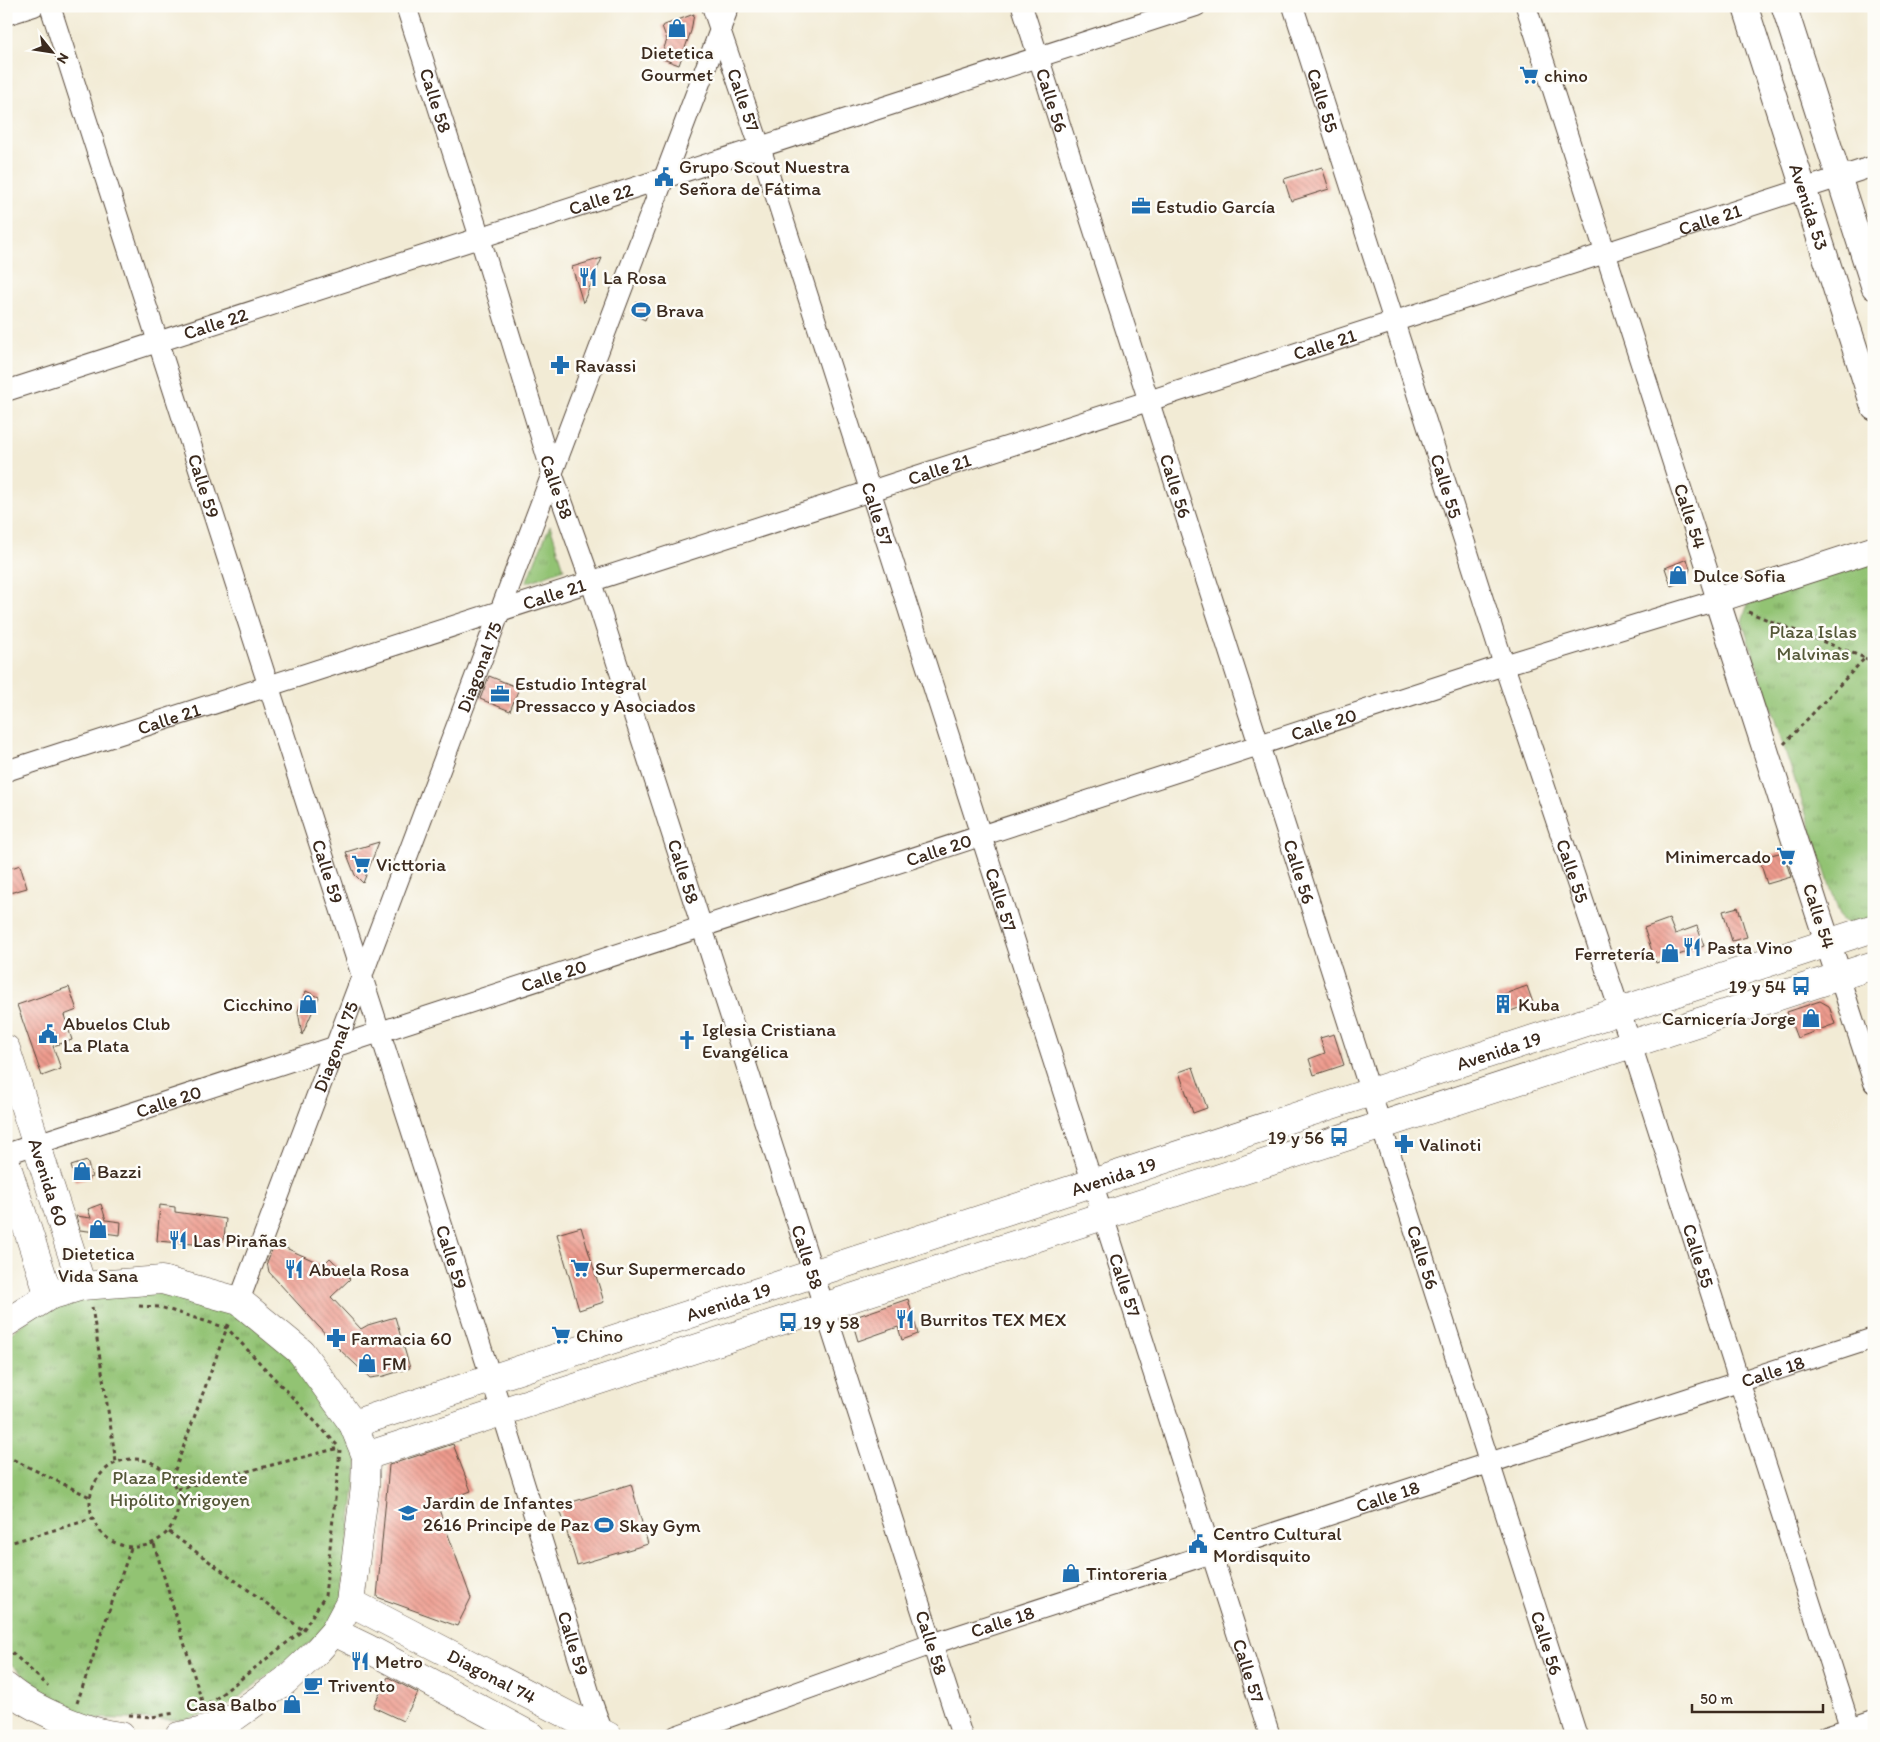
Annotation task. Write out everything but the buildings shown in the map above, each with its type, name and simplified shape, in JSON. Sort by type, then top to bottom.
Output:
[{"type":"main road","name":"Avenida 19","points":[[352,1424],[1874,928]]},
{"type":"main road","name":"Avenida 19","points":[[366,1456],[1874,965]]},
{"type":"main road","name":"Avenida 60","points":[[6,1049],[87,1294]]},
{"type":"main road","name":"Avenida 60","points":[[6,1163],[49,1296]]},
{"type":"main road","points":[[6,1323],[49,1296],[87,1294],[162,1280],[238,1301],[301,1352],[352,1424],[366,1456],[365,1487],[350,1602],[334,1632],[285,1681],[202,1724]]},
{"type":"main road","name":"Diagonal 74","points":[[350,1602],[605,1735]]},
{"type":"main road","name":"Diagonal 74","points":[[334,1632],[531,1736]]},
{"type":"main road","points":[[6,1687],[15,1695],[69,1729],[122,1725]]},
{"type":"street","points":[[6,15],[34,6]]},
{"type":"street","name":"Calle 59","points":[[50,6],[502,1412],[592,1705],[605,1735]]},
{"type":"street","name":"Calle 58","points":[[406,6],[552,473],[591,582],[962,1736]]},
{"type":"street","name":"Calle 57","points":[[712,6],[760,147],[871,491],[1270,1736]]},
{"type":"street","name":"Diagonal 75","points":[[238,1301],[729,6]]},
{"type":"street","name":"Calle 56","points":[[1022,6],[1577,1736]]},
{"type":"street","name":"Calle 22","points":[[6,391],[1196,6]]},
{"type":"street","name":"Calle 55","points":[[1293,6],[1504,665],[1620,1010],[1852,1732]]},
{"type":"street","name":"Calle 54","points":[[1526,6],[1827,943],[1874,1083]]},
{"type":"street","name":"Avenida 53","points":[[1745,6],[1874,408]]},
{"type":"street","name":"Avenida 53","points":[[1784,6],[1874,287]]},
{"type":"street","name":"Calle 21","points":[[6,771],[499,613],[1874,166]]},
{"type":"street","name":"Calle 20","points":[[6,1154],[1504,665],[1717,600],[1874,549]]},
{"type":"street","name":"Calle 18","points":[[676,1736],[932,1644],[1874,1338]]},
{"type":"street","points":[[1826,1736],[1852,1732],[1874,1720]]},
{"type":"path","points":[[1717,600],[1874,662]]},
{"type":"path","points":[[1768,760],[1865,658]]},
{"type":"path","points":[[87,1294],[116,1462]]},
{"type":"path","points":[[172,1478],[238,1301]]},
{"type":"path","points":[[130,1305],[160,1307],[227,1328],[340,1448],[325,1596],[303,1630],[202,1724]]},
{"type":"path","points":[[177,1490],[340,1448]]},
{"type":"path","points":[[6,1456],[90,1497]]},
{"type":"path","points":[[147,1460],[172,1478],[177,1490],[178,1512],[169,1532],[154,1544],[132,1548],[108,1540],[92,1519],[90,1497],[98,1476],[116,1462],[147,1460]]},
{"type":"path","points":[[6,1544],[92,1519]]},
{"type":"path","points":[[169,1532],[303,1630]]},
{"type":"path","points":[[154,1544],[202,1724]]},
{"type":"path","points":[[69,1729],[132,1548]]},
{"type":"path","points":[[6,1647],[54,1692]]},
{"type":"path","points":[[122,1725],[152,1717],[202,1724]]},
{"type":"green space","points":[[550,525],[564,569],[526,583]]},
{"type":"green space","name":"Plaza Islas Malvinas","points":[[1874,559],[1874,921],[1854,927],[1841,919],[1742,621],[1750,598]]},
{"type":"green space","name":"Plaza Presidente Hipólito Yrigoyen","points":[[98,1288],[198,1294],[287,1344],[345,1414],[358,1460],[342,1601],[325,1631],[224,1709],[185,1720],[73,1718],[6,1660],[6,1337],[52,1301]]},
{"type":"place","name":"Dietetica Gourmet","points":[[677,28]]},
{"type":"place","name":"chino","points":[[1529,75]]},
{"type":"place","name":"Grupo Scout Nuestra Señora de Fátima","points":[[664,177]]},
{"type":"place","name":"Estudio García","points":[[1141,206]]},
{"type":"place","name":"La Rosa","points":[[588,277]]},
{"type":"place","name":"Brava","points":[[641,310]]},
{"type":"place","name":"Ravassi","points":[[560,365]]},
{"type":"place","name":"Dulce Sofia","points":[[1678,575]]},
{"type":"place","name":"Estudio Integral Pressacco y Asociados","points":[[500,694]]},
{"type":"place","name":"Minimercado","points":[[1786,856]]},
{"type":"place","name":"Victtoria","points":[[361,864]]},
{"type":"place","name":"Pasta Vino","points":[[1692,947]]},
{"type":"place","name":"Ferretería","points":[[1670,953]]},
{"type":"place","name":"19 y 54","points":[[1801,986]]},
{"type":"place","name":"Cicchino","points":[[308,1004]]},
{"type":"place","name":"Kuba","points":[[1503,1004]]},
{"type":"place","name":"Carnicería Jorge","points":[[1811,1018]]},
{"type":"place","name":"Abuelos Club La Plata","points":[[48,1034]]},
{"type":"place","name":"Iglesia Cristiana Evangélica","points":[[687,1040]]},
{"type":"place","name":"19 y 56","points":[[1339,1137]]},
{"type":"place","name":"Valinoti","points":[[1404,1144]]},
{"type":"place","name":"Bazzi","points":[[82,1171]]},
{"type":"place","name":"Dietetica Vida Sana","points":[[98,1229]]},
{"type":"place","name":"Las Pirañas","points":[[178,1240]]},
{"type":"place","name":"Sur Supermercado","points":[[580,1268]]},
{"type":"place","name":"Abuela Rosa","points":[[294,1269]]},
{"type":"place","name":"Burritos TEX MEX","points":[[905,1319]]},
{"type":"place","name":"19 y 58","points":[[788,1322]]},
{"type":"place","name":"Chino","points":[[561,1335]]},
{"type":"place","name":"Farmacia 60","points":[[336,1338]]},
{"type":"place","name":"FM","points":[[367,1363]]},
{"type":"place","name":"Jardin de Infantes 2616 Principe de Paz","points":[[408,1513]]},
{"type":"place","name":"Skay Gym","points":[[604,1525]]},
{"type":"place","name":"Centro Cultural Mordisquito","points":[[1198,1544]]},
{"type":"place","name":"Tintoreria","points":[[1071,1573]]},
{"type":"place","name":"Metro","points":[[360,1661]]},
{"type":"place","name":"Trivento","points":[[313,1685]]},
{"type":"place","name":"Casa Balbo","points":[[292,1704]]}]
